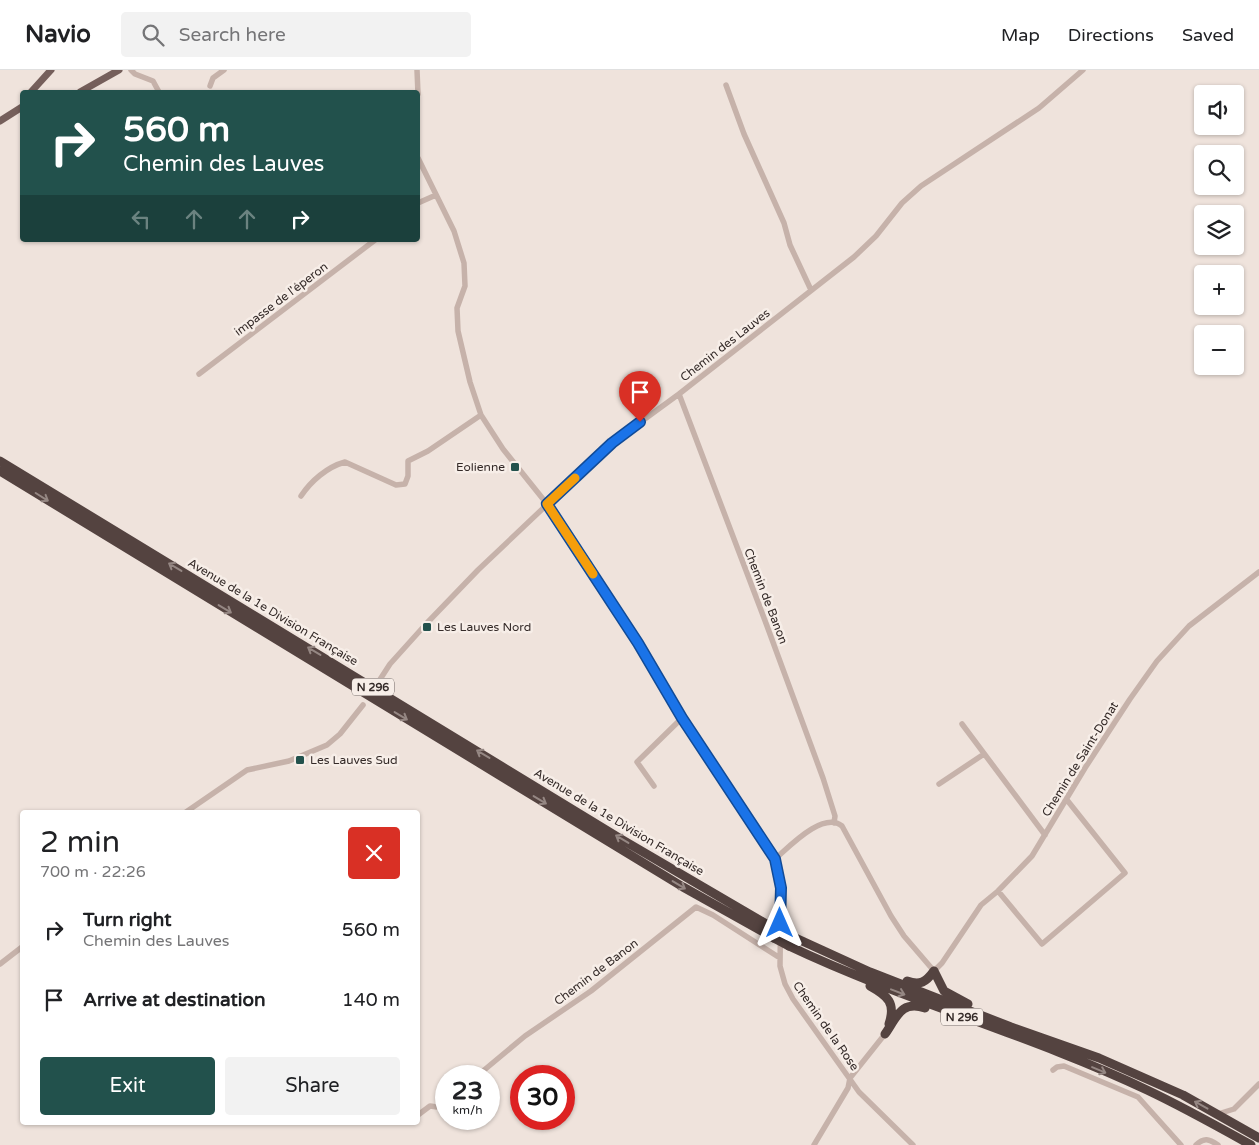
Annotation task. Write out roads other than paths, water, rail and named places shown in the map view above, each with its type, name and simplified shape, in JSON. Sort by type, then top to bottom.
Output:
[{"type":"highway","name":"Avenue de la 1e Division Française","points":[[0,461],[757,919],[879,975],[1011,1027],[1050,1039],[1148,1080],[1218,1114],[1259,1138]]},
{"type":"highway","name":"Avenue de la 1e Division Française","points":[[0,471],[676,883],[774,938],[811,957],[863,979],[1067,1057],[1147,1090],[1251,1145]]},
{"type":"highway","points":[[789,934],[914,984],[924,982],[934,971],[940,985],[950,995],[1050,1039]]},
{"type":"highway","points":[[811,957],[886,996],[891,1004],[892,1014],[885,1034]]},
{"type":"highway","points":[[885,1034],[904,1007],[911,1004],[1067,1057]]},
{"type":"main road","points":[[37,89],[51,70]]},
{"type":"main road","points":[[84,90],[119,70]]},
{"type":"main road","points":[[10,114],[20,103]]},
{"type":"main road","points":[[0,121],[20,108]]},
{"type":"street","points":[[131,70],[134,74],[154,82],[158,90]]},
{"type":"street","points":[[210,86],[213,78],[224,70]]},
{"type":"street","points":[[416,70],[418,90]]},
{"type":"street","name":"Chemin des Lauves","points":[[379,681],[390,664],[426,624],[547,504],[612,443],[679,394],[866,246],[902,202],[921,186],[1038,108],[1083,70]]},
{"type":"street","points":[[726,85],[744,134],[784,223],[790,245],[811,290]]},
{"type":"street","name":"Chemin de la Rose","points":[[420,162],[454,231],[464,263],[465,286],[457,308],[457,325],[470,382],[481,415],[503,449],[547,504],[638,643],[682,718],[775,859],[781,888],[780,958],[785,984],[789,992],[860,1092],[913,1145]]},
{"type":"street","points":[[420,202],[436,195]]},
{"type":"street","name":"impasse de l'éperon","points":[[200,374],[371,242]]},
{"type":"street","name":"Chemin de Banon","points":[[679,394],[823,778],[835,816],[834,823]]},
{"type":"street","points":[[301,496],[325,472],[335,465],[345,462],[396,485],[405,484],[408,476],[408,461],[428,451],[481,415]]},
{"type":"street","name":"Chemin de Saint-Donat","points":[[934,971],[981,905],[998,891],[1032,856],[1130,699],[1157,661],[1189,626],[1259,572]]},
{"type":"street","points":[[189,810],[247,770],[289,761],[327,745],[340,734],[363,705]]},
{"type":"street","points":[[654,786],[637,762],[682,718]]},
{"type":"street","points":[[962,724],[1045,835]]},
{"type":"street","points":[[939,784],[984,754]]},
{"type":"street","points":[[998,891],[1042,944],[1125,873],[1067,800]]},
{"type":"street","points":[[826,822],[831,806]]},
{"type":"street","points":[[775,859],[801,838],[826,822],[842,826],[891,916],[904,936],[934,971]]},
{"type":"street","name":"Chemin de Banon","points":[[490,1065],[526,1036],[591,991],[696,907],[713,914],[780,958]]},
{"type":"street","points":[[0,964],[20,949]]},
{"type":"street","points":[[814,1145],[848,1088],[850,1078],[885,1034]]},
{"type":"street","points":[[1053,1070],[1064,1066],[1138,1097],[1182,1145]]},
{"type":"street","points":[[1240,1127],[1232,1115],[1234,1109],[1259,1084]]},
{"type":"street","points":[[420,1113],[430,1106],[435,1107]]},
{"type":"street","points":[[1218,1114],[1234,1109]]},
{"type":"street","points":[[1196,1145],[1203,1139],[1208,1139],[1218,1145]]},
{"type":"place","name":"Eolienne","points":[[515,467]]},
{"type":"place","name":"Les Lauves Nord","points":[[427,627]]},
{"type":"place","name":"Les Lauves Sud","points":[[300,760]]}]
